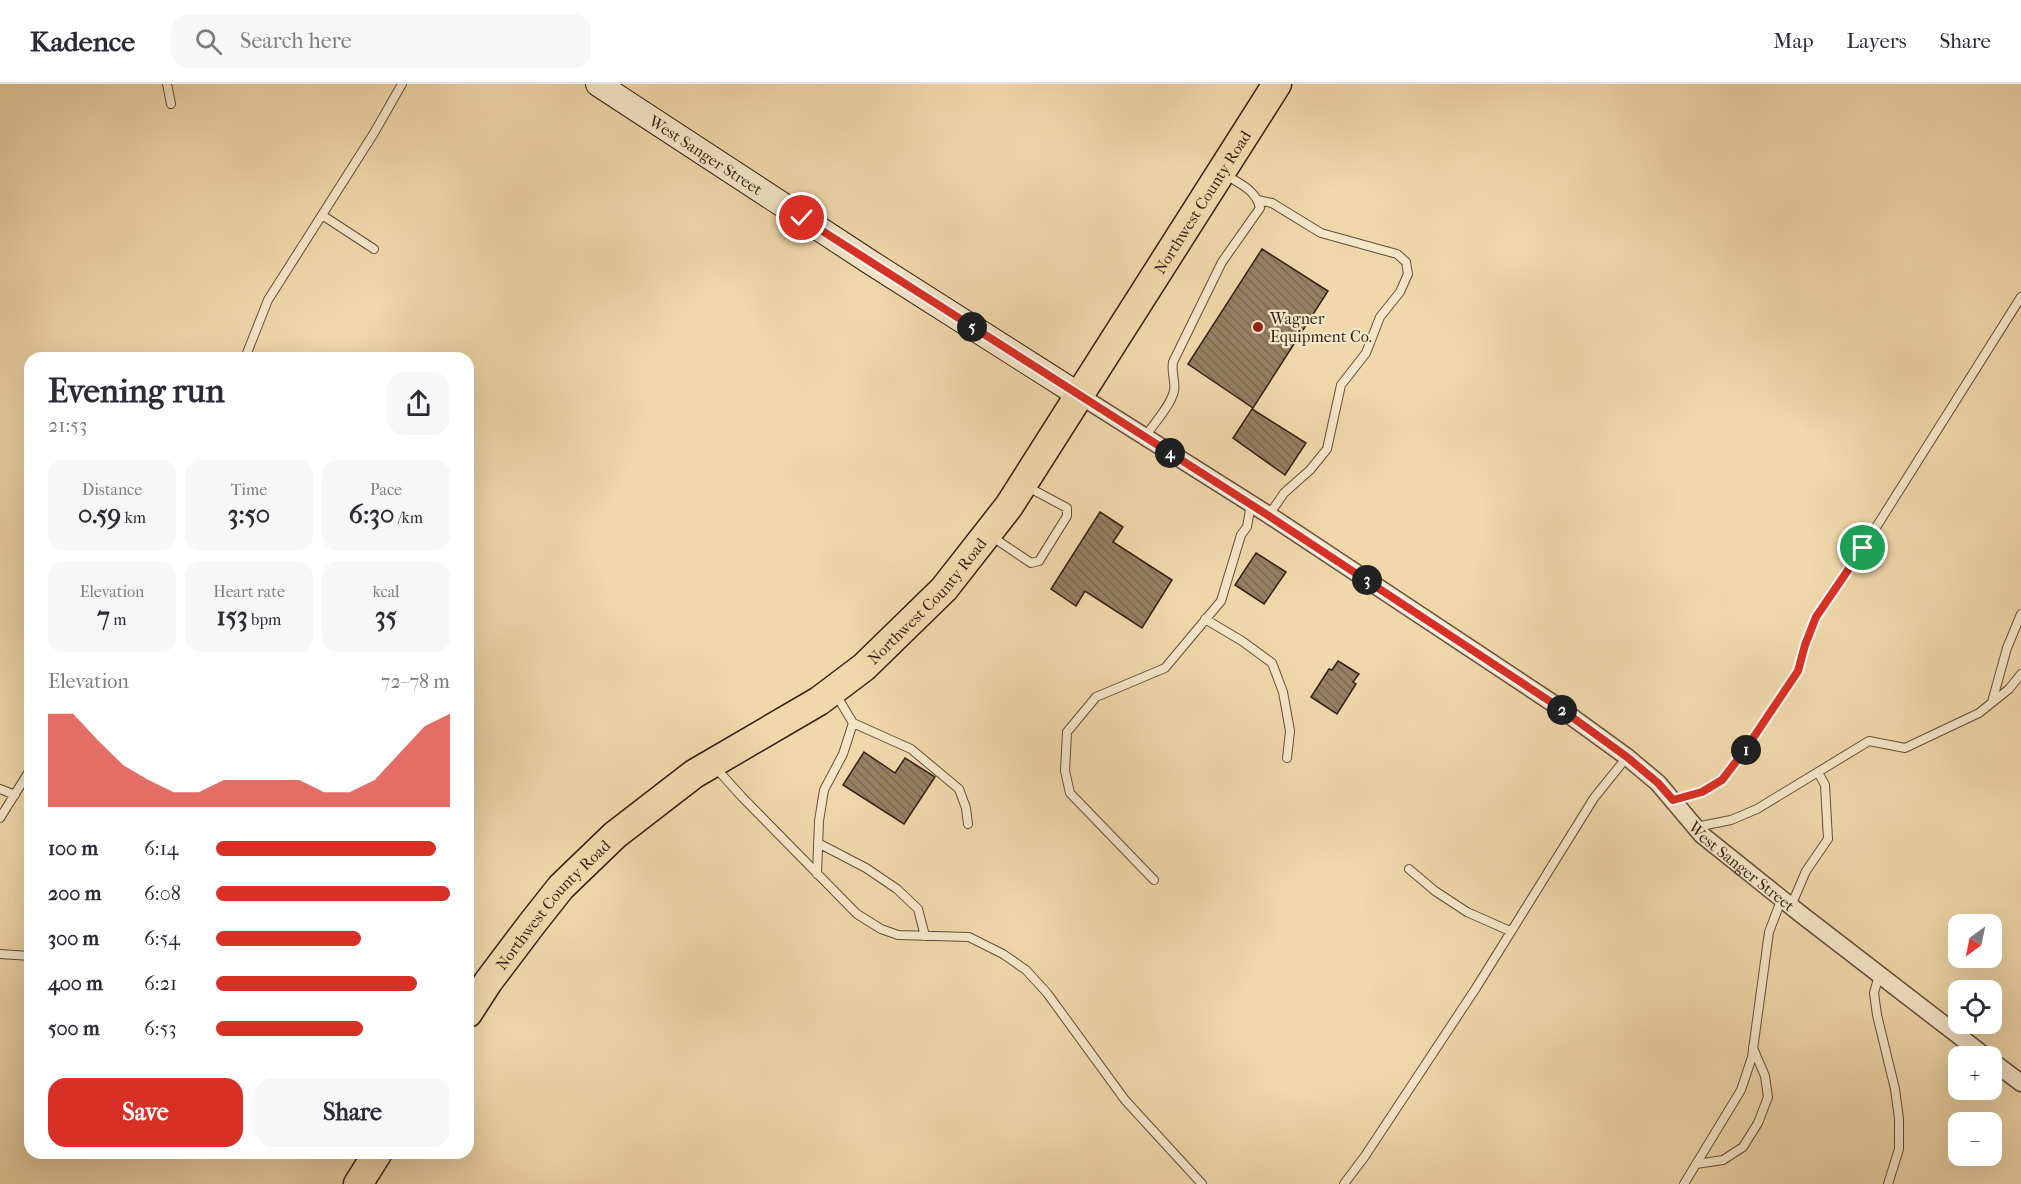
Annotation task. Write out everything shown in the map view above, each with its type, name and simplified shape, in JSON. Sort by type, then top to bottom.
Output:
[{"type":"highway","name":"Northwest County Road","points":[[474,1005],[561,887],[615,835],[661,798],[712,764],[819,701],[864,667],[944,589],[988,534],[1023,484],[1277,84]]},
{"type":"highway","points":[[358,1184],[374,1159]]},
{"type":"main road","name":"West Sanger Street","points":[[598,84],[1079,395]]},
{"type":"street","name":"West Sanger Street","points":[[1079,395],[1251,504],[1554,704],[1627,757],[1658,783],[1702,835],[1972,1046]]},
{"type":"street","points":[[2002,1069],[2021,1083]]},
{"type":"lane","points":[[166,84],[171,104]]},
{"type":"lane","points":[[247,352],[268,300],[402,84]]},
{"type":"lane","points":[[1145,437],[1171,399],[1175,388],[1171,372],[1173,362],[1222,262],[1260,208],[1258,200],[1250,190],[1221,172]]},
{"type":"lane","points":[[1258,200],[1272,203],[1321,233],[1397,254],[1406,262],[1408,274],[1400,292],[1380,317],[1366,353],[1341,385],[1326,449],[1310,470],[1284,493],[1269,516]]},
{"type":"lane","points":[[322,215],[374,249]]},
{"type":"lane","points":[[1673,800],[1702,792],[1722,780],[1745,750],[1798,671],[1816,617],[1863,548],[2021,297]]},
{"type":"lane","points":[[988,534],[1031,563],[1038,561],[1067,516],[1067,508],[1023,484]]},
{"type":"lane","points":[[1154,880],[1070,793],[1065,771],[1067,732],[1096,698],[1165,668],[1221,601],[1240,536],[1247,527],[1251,504]]},
{"type":"lane","points":[[1992,703],[2007,648],[2021,614]]},
{"type":"lane","points":[[1205,619],[1242,641],[1272,663],[1283,692],[1290,731],[1287,758]]},
{"type":"lane","points":[[1696,827],[1731,820],[1757,809],[1869,741],[1905,748],[1979,713],[2021,675]]},
{"type":"lane","points":[[833,690],[853,723],[911,749],[959,789],[966,808],[968,824]]},
{"type":"lane","points":[[817,874],[819,821],[824,790],[843,754],[853,723]]},
{"type":"lane","points":[[1344,1184],[1476,988],[1594,798],[1627,757]]},
{"type":"lane","points":[[712,764],[857,914],[881,929],[898,935],[969,937],[1003,954],[1026,970],[1047,993],[1125,1100],[1202,1184]]},
{"type":"lane","points":[[1684,1184],[1741,1090],[1752,1057],[1769,932],[1828,838],[1825,785],[1818,772]]},
{"type":"lane","points":[[0,818],[24,780]]},
{"type":"lane","points":[[0,789],[15,795]]},
{"type":"lane","points":[[818,843],[866,868],[897,888],[918,909],[925,936]]},
{"type":"lane","points":[[1409,869],[1435,891],[1467,912],[1510,932]]},
{"type":"lane","points":[[0,954],[24,956]]},
{"type":"lane","points":[[1879,974],[1874,993],[1877,1015],[1895,1089],[1899,1119],[1899,1149],[1888,1184]]},
{"type":"lane","points":[[1696,1164],[1723,1160],[1743,1147],[1758,1123],[1768,1097],[1765,1076],[1753,1047]]},
{"type":"building","name":"Wagner Equipment Co.","points":[[1262,249],[1328,291],[1253,408],[1188,364]]},
{"type":"building","points":[[1252,409],[1306,443],[1285,475],[1233,438]]},
{"type":"building","points":[[1100,512],[1123,527],[1113,542],[1172,580],[1142,628],[1085,591],[1076,606],[1051,589]]},
{"type":"building","points":[[1256,553],[1286,572],[1264,604],[1235,585]]},
{"type":"building","points":[[1338,661],[1359,674],[1353,682],[1356,684],[1337,714],[1311,697],[1329,669],[1332,670]]},
{"type":"building","points":[[864,752],[895,773],[905,758],[935,777],[904,824],[843,785]]},
{"type":"place","name":"Wagner Equipment Co.","points":[[1258,327]]},
{"type":"route","points":[[802,218],[1269,516],[1554,704],[1627,757],[1658,783],[1673,800],[1702,792],[1722,780],[1745,750],[1798,671],[1816,617],[1863,548]]}]
